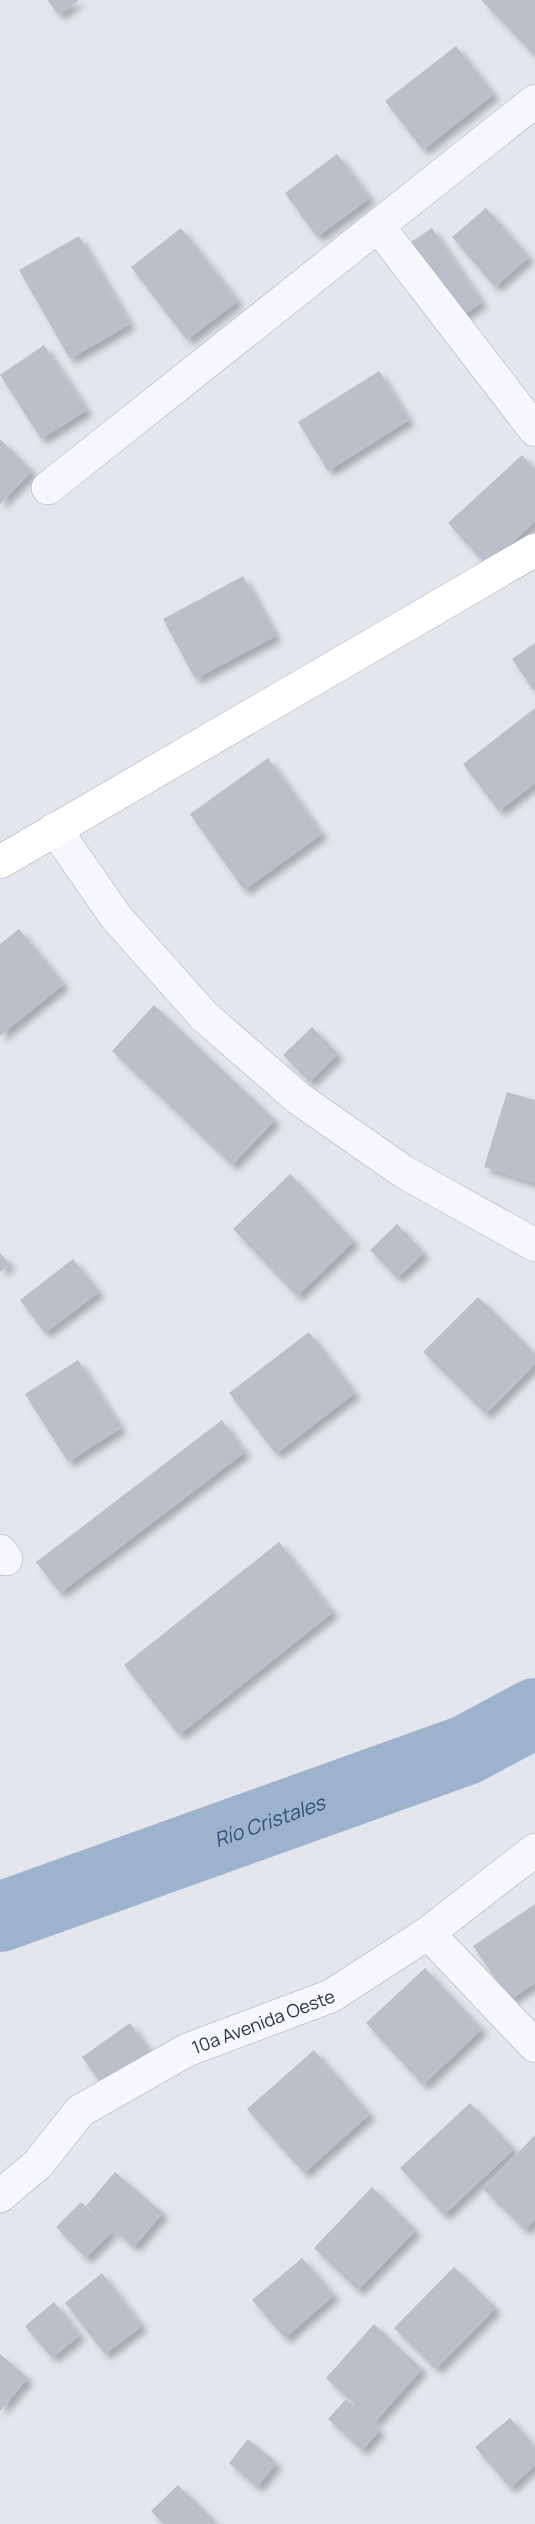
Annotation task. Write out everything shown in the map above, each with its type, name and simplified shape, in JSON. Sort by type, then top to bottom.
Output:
[{"type":"street","points":[[48,488],[535,100]]},
{"type":"street","points":[[378,226],[535,430]]},
{"type":"street","points":[[0,862],[535,549]]},
{"type":"street","points":[[55,829],[116,917],[204,1016],[298,1098],[394,1165],[535,1245]]},
{"type":"street","name":"10a Avenida Oeste","points":[[0,2196],[38,2164],[80,2111],[187,2050],[331,1996],[428,1932],[535,1850]]},
{"type":"street","points":[[428,1932],[535,2046]]},
{"type":"building","points":[[47,0],[79,0],[59,15]]},
{"type":"building","points":[[481,0],[535,0],[535,56]]},
{"type":"building","points":[[456,46],[494,94],[423,150],[385,101]]},
{"type":"building","points":[[337,154],[370,198],[317,237],[285,193]]},
{"type":"building","points":[[486,208],[529,257],[495,287],[452,237]]},
{"type":"building","points":[[181,228],[238,301],[187,340],[131,267]]},
{"type":"building","points":[[432,228],[482,302],[455,321],[405,246]]},
{"type":"building","points":[[79,236],[130,324],[70,359],[19,270]]},
{"type":"building","points":[[44,345],[87,410],[41,439],[0,375]]},
{"type":"building","points":[[379,371],[409,420],[328,471],[298,422]]},
{"type":"building","points":[[0,439],[32,471],[0,504]]},
{"type":"building","points":[[522,455],[535,469],[535,521],[487,566],[448,523]]},
{"type":"building","points":[[243,576],[276,636],[195,679],[163,619]]},
{"type":"building","points":[[535,643],[535,689],[533,690],[512,659]]},
{"type":"building","points":[[535,708],[535,783],[499,811],[463,764]]},
{"type":"building","points":[[268,758],[322,834],[244,890],[190,814]]},
{"type":"building","points":[[19,929],[64,984],[0,1036],[0,944]]},
{"type":"building","points":[[154,1005],[275,1120],[232,1165],[112,1051]]},
{"type":"building","points":[[312,1027],[338,1054],[310,1082],[283,1055]]},
{"type":"building","points":[[507,1092],[535,1100],[535,1183],[484,1167]]},
{"type":"building","points":[[290,1174],[354,1241],[297,1296],[233,1229]]},
{"type":"building","points":[[397,1224],[424,1253],[397,1278],[370,1250]]},
{"type":"building","points":[[0,1253],[10,1264],[0,1272]]},
{"type":"building","points":[[73,1259],[99,1292],[45,1333],[20,1300]]},
{"type":"building","points":[[478,1297],[535,1354],[535,1364],[486,1414],[423,1352]]},
{"type":"building","points":[[309,1332],[355,1393],[276,1454],[229,1393]]},
{"type":"building","points":[[78,1360],[121,1428],[68,1462],[25,1394]]},
{"type":"building","points":[[222,1420],[245,1452],[60,1593],[36,1562]]},
{"type":"building","points":[[279,1542],[333,1612],[179,1735],[124,1665]]},
{"type":"building","points":[[535,1904],[535,1983],[510,2000],[473,1946]]},
{"type":"building","points":[[425,1968],[482,2029],[423,2085],[366,2023]]},
{"type":"building","points":[[130,2023],[150,2051],[101,2084],[82,2057]]},
{"type":"building","points":[[314,2050],[370,2114],[304,2173],[247,2109]]},
{"type":"building","points":[[470,2103],[514,2149],[444,2215],[400,2168]]},
{"type":"building","points":[[535,2135],[535,2219],[525,2230],[483,2189]]},
{"type":"building","points":[[115,2172],[163,2213],[134,2247],[86,2206]]},
{"type":"building","points":[[372,2187],[416,2230],[358,2290],[314,2248]]},
{"type":"building","points":[[81,2202],[112,2232],[86,2258],[56,2227]]},
{"type":"building","points":[[302,2258],[334,2295],[285,2338],[252,2300]]},
{"type":"building","points":[[454,2267],[496,2308],[436,2369],[394,2328]]},
{"type":"building","points":[[102,2273],[142,2326],[105,2354],[65,2303]]},
{"type":"building","points":[[54,2302],[80,2335],[52,2358],[25,2326]]},
{"type":"building","points":[[374,2324],[422,2369],[375,2422],[326,2378]]},
{"type":"building","points":[[0,2354],[28,2378],[0,2411]]},
{"type":"building","points":[[346,2399],[380,2430],[362,2450],[328,2419]]},
{"type":"building","points":[[510,2418],[535,2447],[535,2465],[510,2488],[475,2447]]},
{"type":"building","points":[[248,2439],[277,2463],[257,2487],[229,2463]]},
{"type":"building","points":[[178,2485],[217,2524],[164,2524],[151,2511]]},
{"type":"waterway","name":"Río Cristales","points":[[0,1917],[466,1750],[535,1713]]}]
